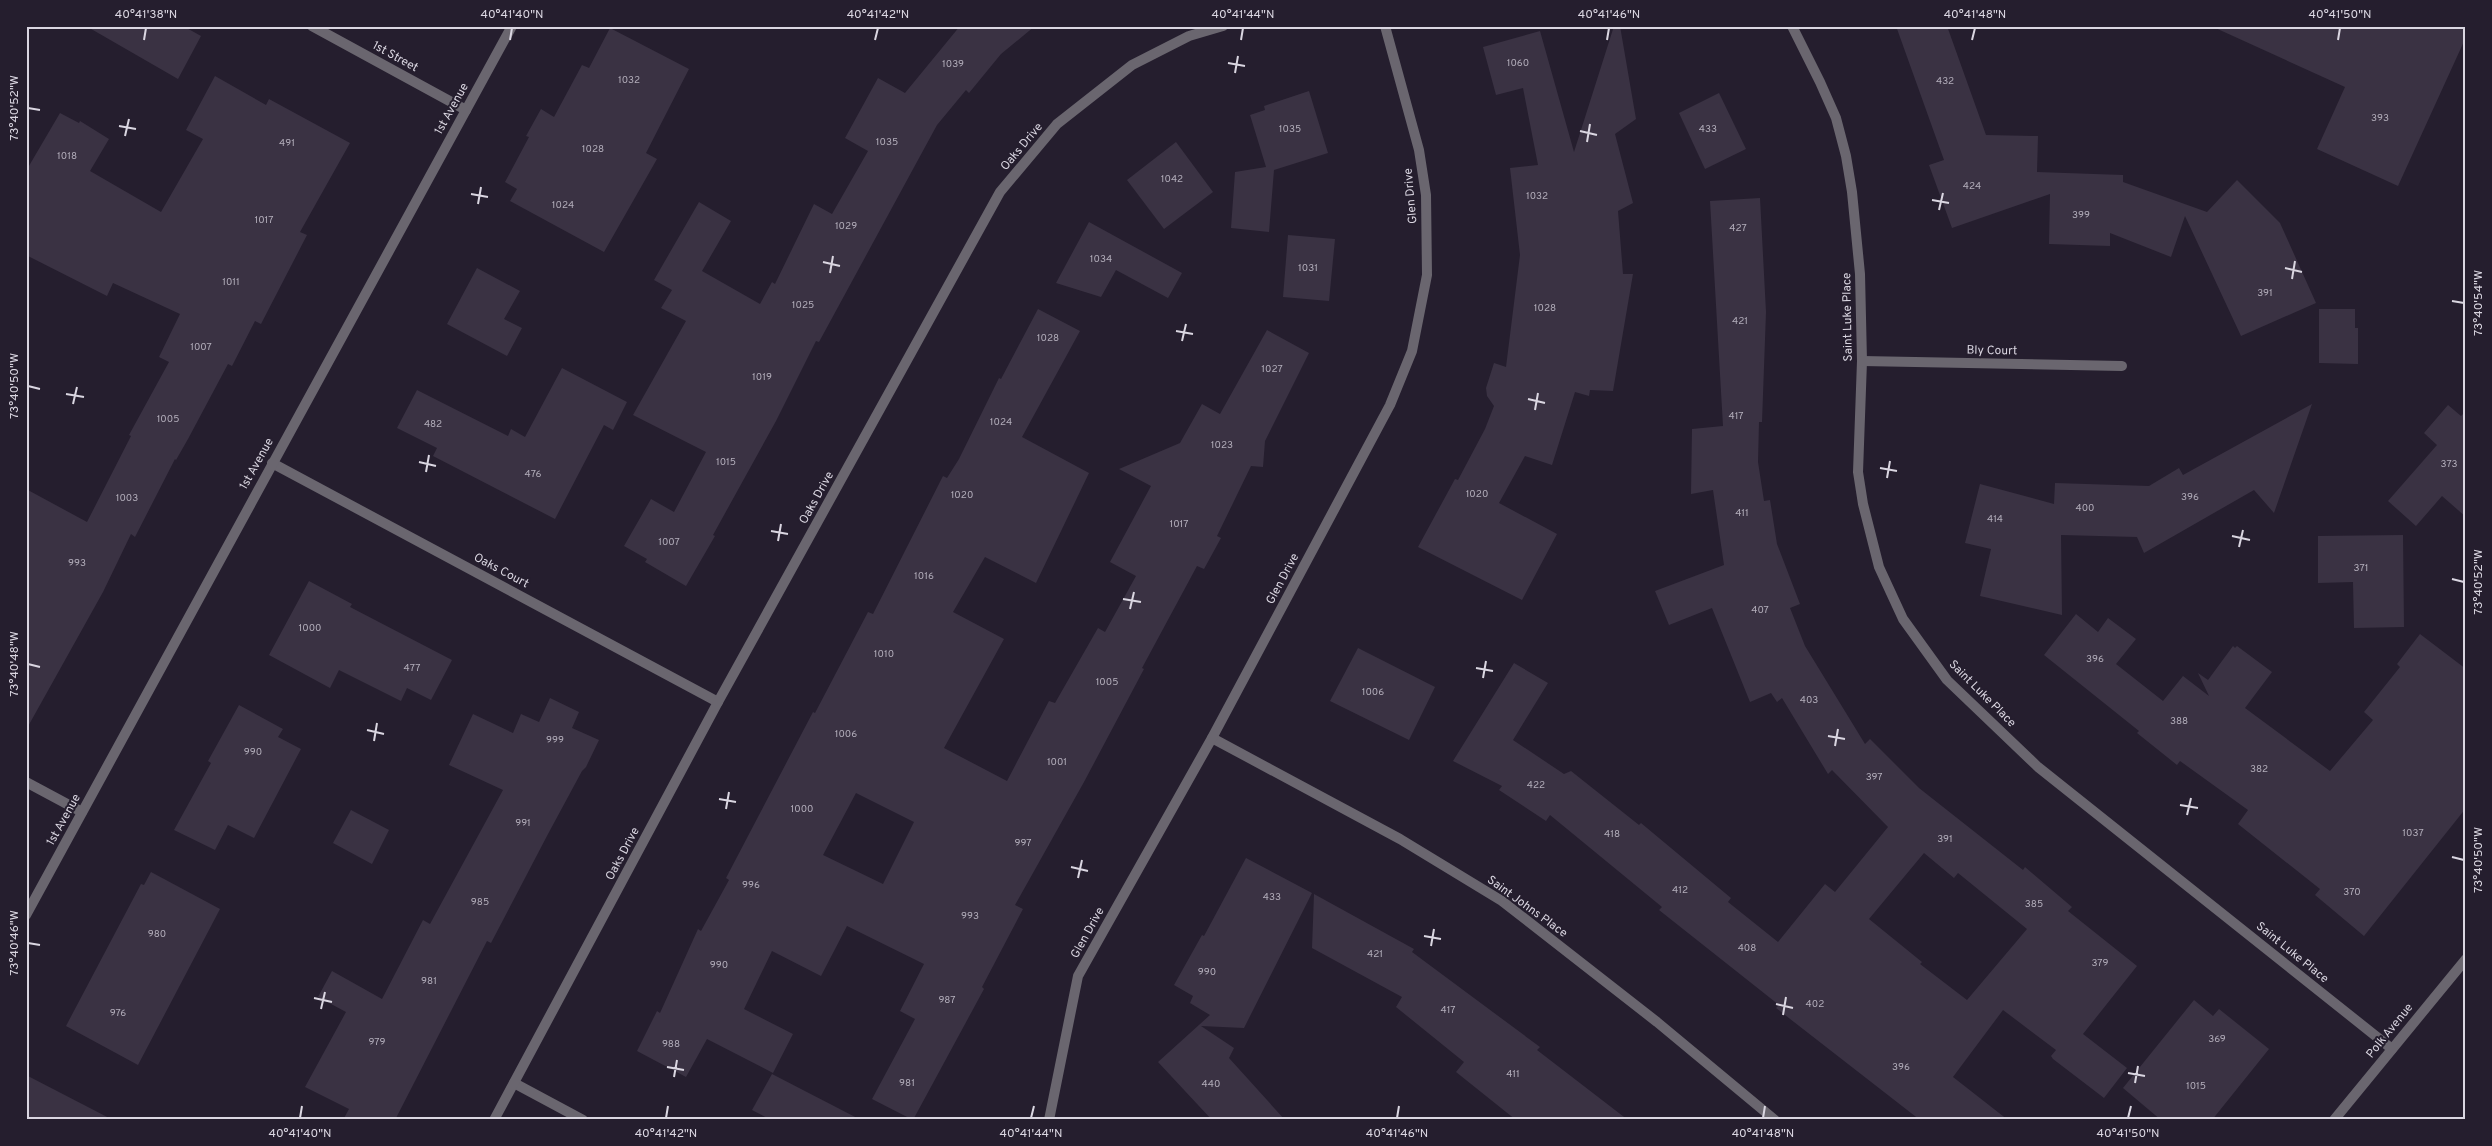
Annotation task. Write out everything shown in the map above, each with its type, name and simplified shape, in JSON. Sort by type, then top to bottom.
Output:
[{"type":"street","name":"1st Street","points":[[312,26],[466,110]]},
{"type":"street","name":"1st Avenue","points":[[26,915],[512,26]]},
{"type":"street","name":"Oaks Drive","points":[[494,1120],[718,702],[1000,192],[1057,124],[1132,65],[1189,36],[1223,26]]},
{"type":"street","name":"Glen Drive","points":[[1049,1120],[1078,976],[1212,738],[1390,405],[1412,351],[1427,275],[1426,195],[1419,150],[1385,26]]},
{"type":"street","name":"Saint Luke Place","points":[[1792,26],[1832,109],[1846,156],[1852,192],[1860,274],[1862,361],[1858,472],[1863,504],[1879,567],[1903,619],[1947,680],[2038,767],[2392,1049]]},
{"type":"street","name":"Bly Court","points":[[1862,361],[2122,366]]},
{"type":"street","name":"Oaks Court","points":[[272,463],[718,702]]},
{"type":"street","name":"Saint Johns Place","points":[[1212,738],[1400,839],[1502,901],[1656,1022],[1775,1120]]},
{"type":"street","points":[[26,782],[82,812]]},
{"type":"street","name":"Polk Avenue","points":[[2334,1120],[2466,959]]},
{"type":"street","points":[[514,1083],[584,1120]]},
{"type":"building","points":[[86,26],[183,26],[201,36],[178,79]]},
{"type":"building","points":[[960,26],[1035,26],[1001,54],[969,93],[966,90],[937,125],[819,342],[816,341],[776,421],[713,535],[715,536],[686,586],[645,562],[647,559],[624,546],[651,499],[674,512],[706,452],[633,415],[686,321],[661,308],[672,290],[654,280],[699,202],[731,221],[702,271],[760,304],[772,282],[775,284],[814,204],[832,214],[868,151],[845,138],[878,78],[905,93]]},
{"type":"building","points":[[1614,26],[1620,26],[1636,119],[1615,134],[1633,203],[1618,211],[1623,274],[1633,274],[1613,391],[1590,390],[1589,396],[1575,392],[1552,465],[1525,456],[1499,503],[1557,534],[1522,600],[1418,547],[1455,479],[1458,480],[1485,429],[1494,406],[1487,396],[1486,388],[1494,363],[1506,367],[1520,255],[1510,168],[1538,165],[1523,88],[1496,95],[1483,47],[1540,31],[1574,152]]},
{"type":"building","points":[[1896,26],[1947,26],[1986,135],[2038,136],[2037,172],[2123,175],[2123,182],[2207,212],[2237,180],[2280,223],[2316,303],[2241,336],[2185,216],[2171,257],[2110,233],[2110,246],[2049,244],[2050,194],[1952,228],[1929,165],[1944,160]]},
{"type":"building","points":[[2211,26],[2466,26],[2466,37],[2398,186],[2317,149],[2345,87]]},
{"type":"building","points":[[610,28],[689,69],[646,153],[657,159],[604,252],[510,201],[517,189],[505,182],[529,137],[526,136],[541,109],[554,117],[582,65],[589,68]]},
{"type":"building","points":[[215,76],[266,105],[269,99],[350,143],[300,232],[307,235],[261,324],[255,321],[232,366],[228,364],[188,439],[175,459],[135,537],[131,534],[103,592],[26,730],[26,489],[87,522],[131,436],[129,435],[169,362],[159,357],[180,314],[113,283],[107,296],[26,255],[26,171],[60,113],[79,123],[80,121],[109,139],[90,171],[161,212],[203,139],[186,130]]},
{"type":"building","points":[[1309,91],[1328,153],[1274,170],[1269,232],[1231,228],[1235,172],[1266,167],[1250,115],[1265,110],[1264,106]]},
{"type":"building","points":[[1719,93],[1746,149],[1705,169],[1679,113]]},
{"type":"building","points":[[1176,142],[1213,192],[1164,229],[1127,180]]},
{"type":"building","points":[[1760,198],[1766,312],[1762,422],[1759,422],[1758,462],[1764,501],[1770,500],[1777,544],[1800,604],[1790,608],[1805,646],[1865,744],[1870,739],[1919,788],[2023,870],[2025,867],[2072,907],[2068,911],[2137,966],[2083,1034],[2127,1068],[2104,1098],[2053,1059],[2051,1056],[2056,1050],[2003,1010],[1953,1077],[2008,1120],[1920,1120],[1776,1008],[1779,1005],[1659,910],[1662,907],[1550,815],[1546,821],[1499,790],[1502,786],[1453,761],[1514,663],[1548,683],[1513,740],[1564,774],[1571,771],[1639,825],[1641,823],[1731,898],[1728,902],[1778,942],[1825,884],[1835,892],[1888,827],[1832,770],[1828,774],[1782,698],[1777,702],[1771,693],[1750,702],[1712,608],[1669,625],[1655,591],[1724,565],[1713,490],[1691,494],[1692,429],[1723,426],[1710,201]],"holes":[[[1924,853],[1954,878],[1958,873],[2027,929],[1967,1000],[1920,964],[1922,962],[1869,919]]]},
{"type":"building","points":[[1089,222],[1182,273],[1168,298],[1116,270],[1101,297],[1056,283]]},
{"type":"building","points":[[1288,235],[1335,239],[1329,301],[1283,297]]},
{"type":"building","points":[[477,268],[520,291],[504,319],[522,328],[507,356],[447,324]]},
{"type":"building","points":[[1038,309],[1080,331],[1022,437],[1089,473],[1036,583],[985,557],[953,612],[1004,639],[944,748],[1007,781],[1049,701],[1055,703],[1098,628],[1105,632],[1136,576],[1110,562],[1151,486],[1119,469],[1180,443],[1202,404],[1220,414],[1267,330],[1309,353],[1265,441],[1263,467],[1251,466],[1217,536],[1221,538],[1204,569],[1197,566],[1142,668],[1144,669],[1084,782],[1015,905],[1023,909],[982,987],[984,989],[913,1120],[872,1099],[915,1019],[900,1011],[924,964],[847,926],[821,976],[772,951],[744,1009],[793,1034],[773,1073],[707,1039],[686,1077],[637,1051],[657,1011],[660,1013],[698,929],[701,931],[729,880],[726,878],[813,712],[815,713],[868,612],[873,614],[943,476],[947,478],[959,459],[999,378],[1001,379]],"holes":[[[856,793],[914,822],[883,884],[823,855]]]},
{"type":"building","points":[[2319,309],[2355,309],[2355,328],[2358,328],[2358,364],[2319,363]]},
{"type":"building","points":[[562,368],[627,402],[613,430],[604,425],[555,519],[433,456],[437,448],[397,428],[417,390],[508,436],[511,429],[525,437]]},
{"type":"building","points":[[2312,404],[2274,513],[2254,490],[2144,553],[2137,537],[2061,535],[2062,615],[1980,596],[1991,549],[1965,543],[1980,484],[2054,504],[2055,483],[2149,486],[2179,468],[2183,475]]},
{"type":"building","points":[[2448,405],[2461,416],[2466,411],[2466,517],[2442,496],[2416,526],[2388,501],[2437,445],[2424,433]]},
{"type":"building","points":[[2403,535],[2404,627],[2354,628],[2353,582],[2318,583],[2318,536]]},
{"type":"building","points":[[309,581],[352,604],[350,607],[452,660],[431,700],[407,688],[401,701],[339,670],[330,688],[269,655]]},
{"type":"building","points":[[2076,614],[2098,632],[2108,618],[2136,639],[2116,664],[2163,701],[2183,676],[2209,696],[2198,673],[2208,680],[2233,646],[2235,648],[2237,646],[2272,672],[2245,708],[2330,771],[2373,720],[2364,712],[2400,667],[2397,664],[2420,634],[2466,669],[2466,808],[2364,936],[2315,895],[2320,889],[2238,824],[2248,810],[2180,761],[2177,765],[2137,733],[2139,731],[2044,655]]},
{"type":"building","points":[[1358,648],[1435,687],[1409,740],[1330,701]]},
{"type":"building","points":[[550,698],[579,712],[572,728],[599,740],[586,767],[582,771],[491,943],[487,941],[395,1120],[343,1120],[349,1109],[305,1087],[346,1012],[318,997],[332,971],[382,999],[423,920],[430,924],[503,790],[449,765],[473,714],[513,733],[521,714],[539,722]]},
{"type":"building","points":[[239,705],[283,729],[278,737],[301,749],[254,838],[228,825],[215,850],[174,830],[211,763],[208,761]]},
{"type":"building","points":[[351,810],[389,830],[372,864],[333,843]]},
{"type":"building","points":[[1246,858],[1312,893],[1244,1028],[1201,1026],[1234,1048],[1229,1058],[1285,1120],[1212,1120],[1158,1062],[1210,1015],[1190,1003],[1193,996],[1174,985],[1202,935],[1204,936]]},
{"type":"building","points":[[151,872],[220,909],[138,1065],[66,1026],[141,884],[144,885]]},
{"type":"building","points":[[1314,894],[1414,949],[1412,952],[1540,1047],[1537,1050],[1628,1120],[1516,1120],[1456,1072],[1464,1062],[1396,1007],[1402,997],[1312,948]]},
{"type":"building","points":[[2194,1000],[2213,1016],[2219,1009],[2269,1049],[2212,1120],[2161,1120],[2123,1088]]},
{"type":"building","points":[[772,1074],[861,1120],[771,1120],[752,1110]]},
{"type":"building","points":[[26,1075],[113,1120],[26,1120]]}]
